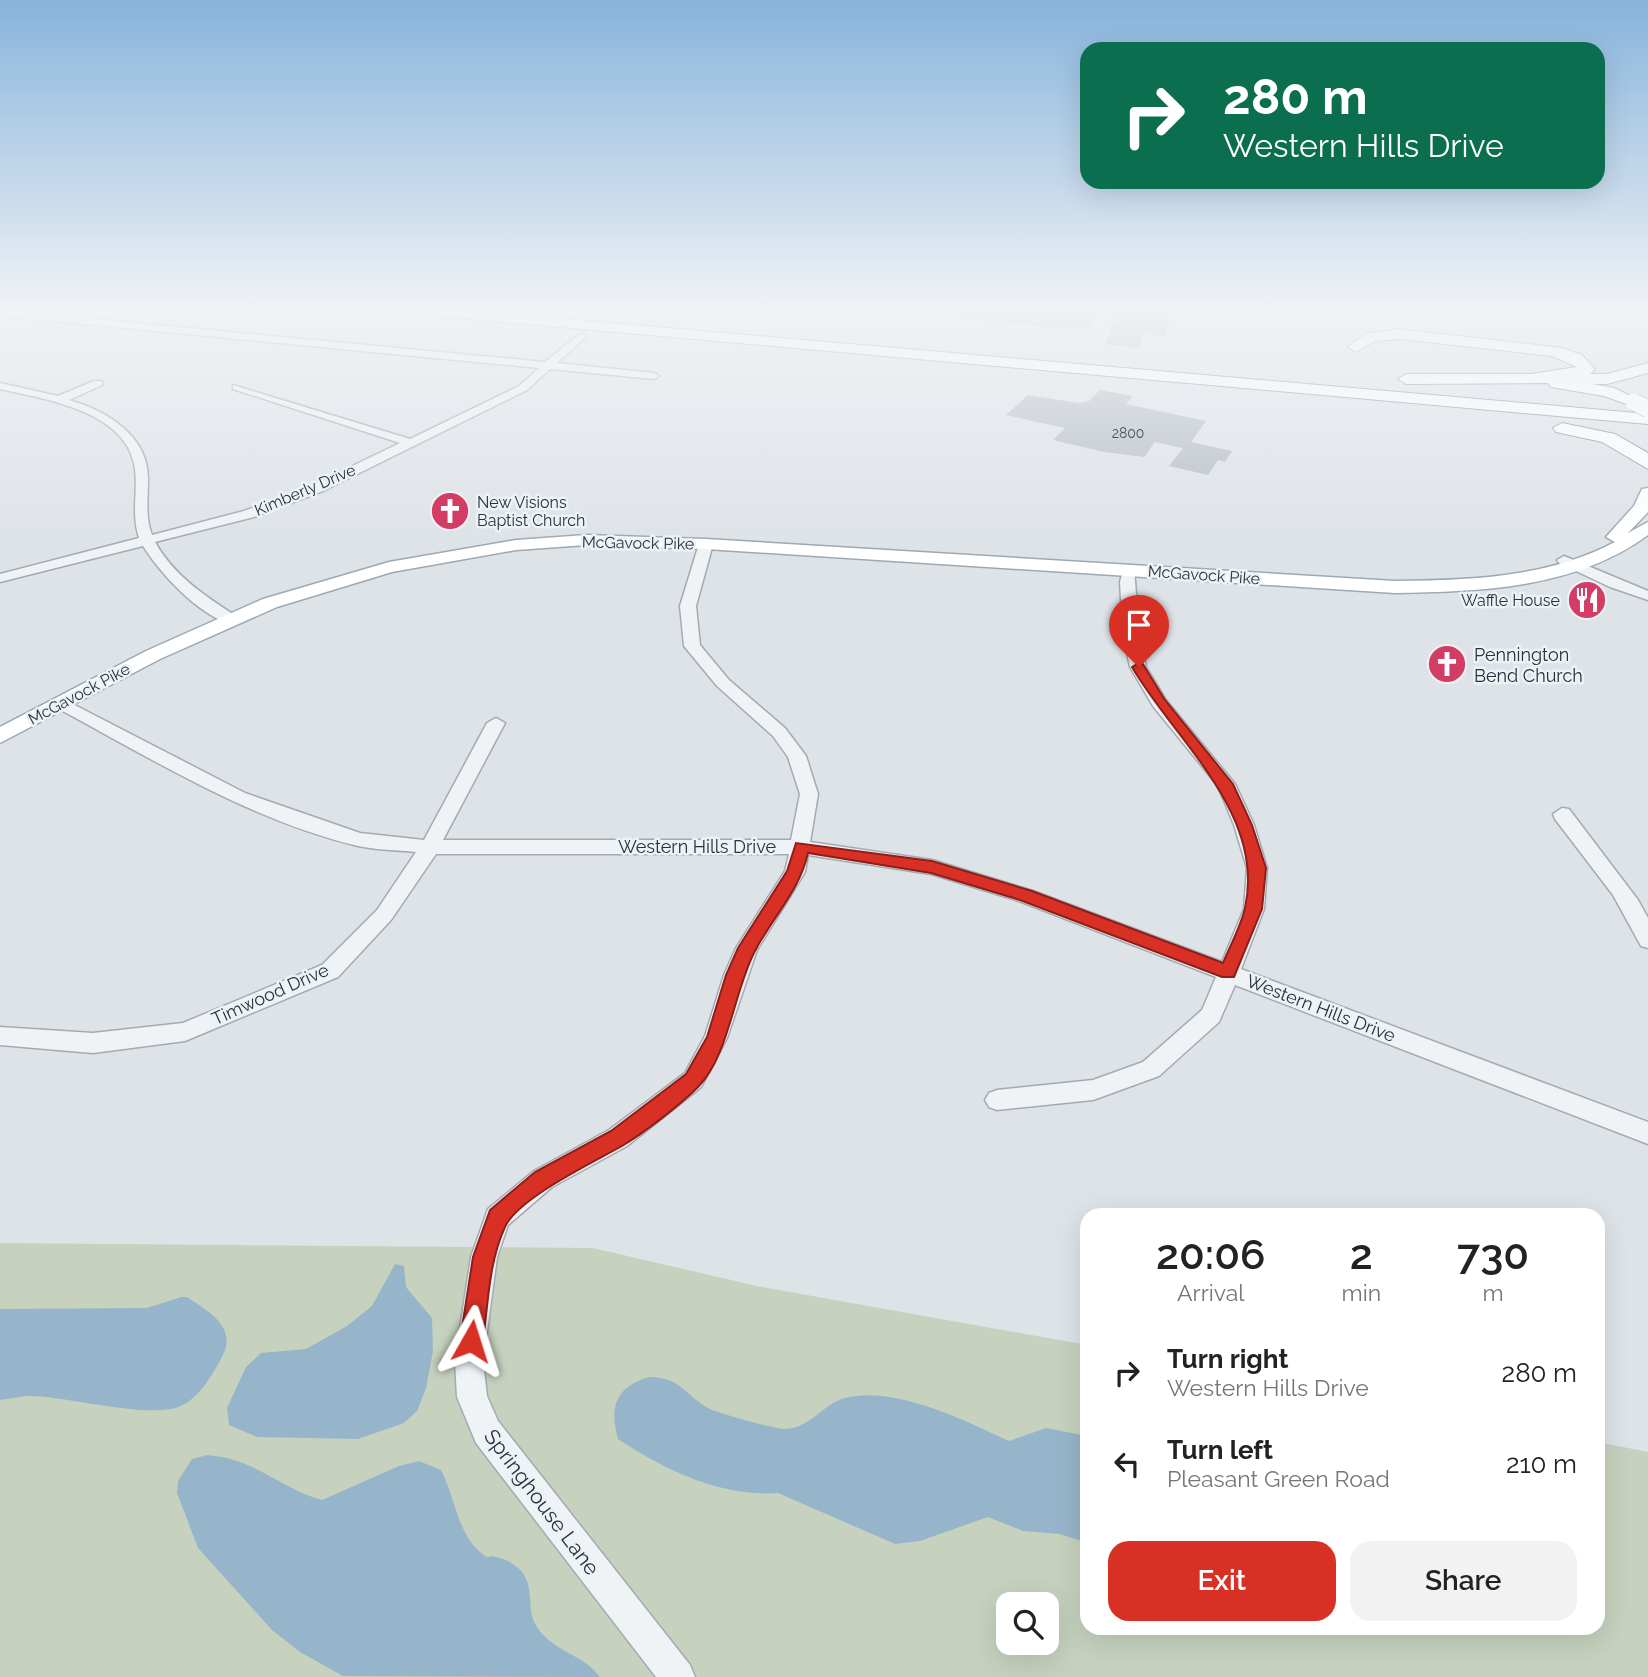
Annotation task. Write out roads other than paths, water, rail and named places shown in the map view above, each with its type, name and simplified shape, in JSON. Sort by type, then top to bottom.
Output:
[{"type":"highway","points":[[1187,385],[1523,422],[1580,425],[1628,423],[1648,419]]},
{"type":"highway","points":[[1263,385],[1648,419]]},
{"type":"highway","points":[[1396,385],[1643,406]]},
{"type":"highway","points":[[1580,385],[1643,406]]},
{"type":"highway","points":[[1523,422],[1608,437],[1630,447],[1648,463]]},
{"type":"main road","name":"McGavock Pike","points":[[1643,528],[1642,508],[1648,493]]},
{"type":"main road","name":"McGavock Pike","points":[[1571,563],[1619,534],[1643,528]]},
{"type":"main road","name":"McGavock Pike","points":[[0,736],[148,658],[231,619],[358,575],[470,551],[586,540],[706,544],[1314,582],[1352,587],[1509,581],[1609,555],[1643,528]]},
{"type":"street","points":[[59,400],[93,385]]},
{"type":"street","name":"Kimberly Drive","points":[[0,578],[145,538],[249,514],[318,488],[526,385]]},
{"type":"street","points":[[0,386],[59,400],[101,418],[119,430],[137,452],[142,472],[141,514],[145,538],[158,559],[179,581],[231,619]]},
{"type":"street","points":[[237,387],[411,443]]},
{"type":"street","name":"Springhouse Lane","points":[[678,1677],[528,1489],[487,1432],[472,1396],[469,1361],[484,1257],[497,1218],[543,1179],[618,1138],[693,1080],[716,1038],[735,975],[747,948],[795,872],[809,794],[797,756],[779,732],[723,683],[692,646],[688,606],[706,544]]},
{"type":"street","points":[[1571,563],[1648,596]]},
{"type":"street","points":[[997,1100],[1093,1090],[1151,1069],[1211,1016],[1254,909],[1258,868],[1244,825],[1226,784],[1159,702],[1139,667],[1131,634],[1127,582],[1129,570]]},
{"type":"street","name":"Western Hills Drive","points":[[63,704],[238,797],[360,840],[430,846],[801,847],[932,867],[1026,896],[1648,1133]]},
{"type":"street","name":"Timwood Drive","points":[[0,1036],[93,1042],[186,1032],[330,971],[384,915],[430,846],[496,723]]},
{"type":"street","points":[[1562,814],[1611,876],[1638,916],[1648,940]]},
{"type":"water","points":[[395,1264],[404,1266],[406,1287],[432,1318],[433,1351],[426,1388],[417,1411],[404,1423],[358,1439],[257,1437],[229,1425],[227,1408],[246,1367],[261,1353],[306,1349],[347,1326],[372,1306]]},
{"type":"water","points":[[187,1297],[219,1321],[224,1329],[226,1346],[205,1385],[181,1406],[167,1410],[148,1410],[43,1397],[27,1396],[0,1400],[0,1309],[147,1308]]},
{"type":"water","points":[[649,1377],[668,1380],[708,1408],[785,1429],[802,1425],[837,1401],[864,1395],[885,1396],[929,1407],[1009,1441],[1046,1428],[1080,1435],[1080,1541],[1060,1534],[1023,1531],[988,1517],[920,1541],[895,1544],[778,1493],[735,1491],[694,1479],[655,1461],[618,1439],[614,1417],[618,1399],[622,1392]]},
{"type":"water","points":[[207,1455],[224,1457],[253,1467],[322,1500],[399,1466],[419,1461],[441,1470],[464,1530],[477,1550],[487,1557],[503,1559],[523,1573],[537,1627],[551,1642],[585,1663],[600,1677],[343,1676],[300,1652],[272,1630],[198,1548],[177,1493],[178,1481],[192,1459]]},
{"type":"place","name":"New Visions Baptist Church","points":[[450,511]]},
{"type":"place","name":"Waffle House","points":[[1587,600]]},
{"type":"place","name":"Pennington Bend Church","points":[[1447,664]]}]
